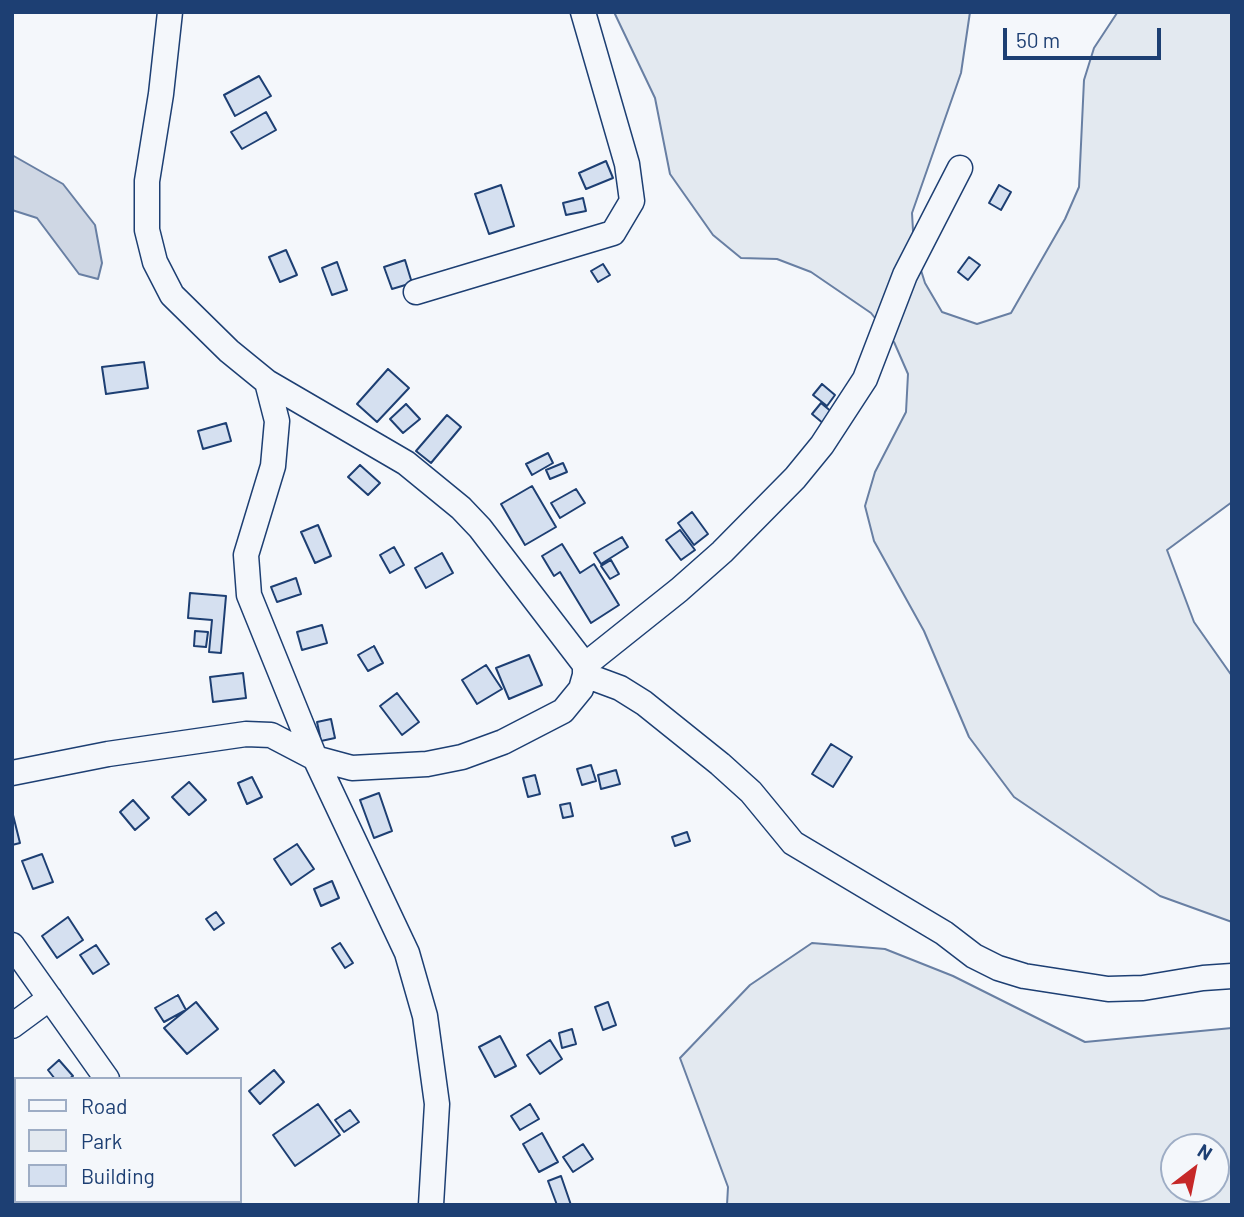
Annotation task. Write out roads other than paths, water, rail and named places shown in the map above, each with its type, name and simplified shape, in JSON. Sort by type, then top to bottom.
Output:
[{"type":"street","points":[[170,12],[161,94],[147,181],[147,230],[155,262],[172,295],[220,343],[267,382],[406,463],[461,508],[480,528],[585,670],[620,688],[655,711],[751,792],[793,843],[944,933],[974,956],[998,968],[1024,976],[1108,989],[1143,988],[1232,976]]},
{"type":"street","points":[[416,292],[613,233],[632,201],[627,163],[583,12]]},
{"type":"street","points":[[12,773],[108,754],[246,734],[271,735],[315,758],[352,768],[427,764],[462,757],[503,742],[563,711],[581,689],[585,670],[722,552],[795,478],[822,445],[865,379],[905,275],[961,168]]},
{"type":"street","points":[[267,382],[277,421],[273,466],[246,555],[249,595],[315,758],[407,953],[425,1016],[437,1104],[431,1205]]},
{"type":"street","points":[[12,945],[106,1077]]},
{"type":"street","points":[[12,1026],[50,998]]}]
